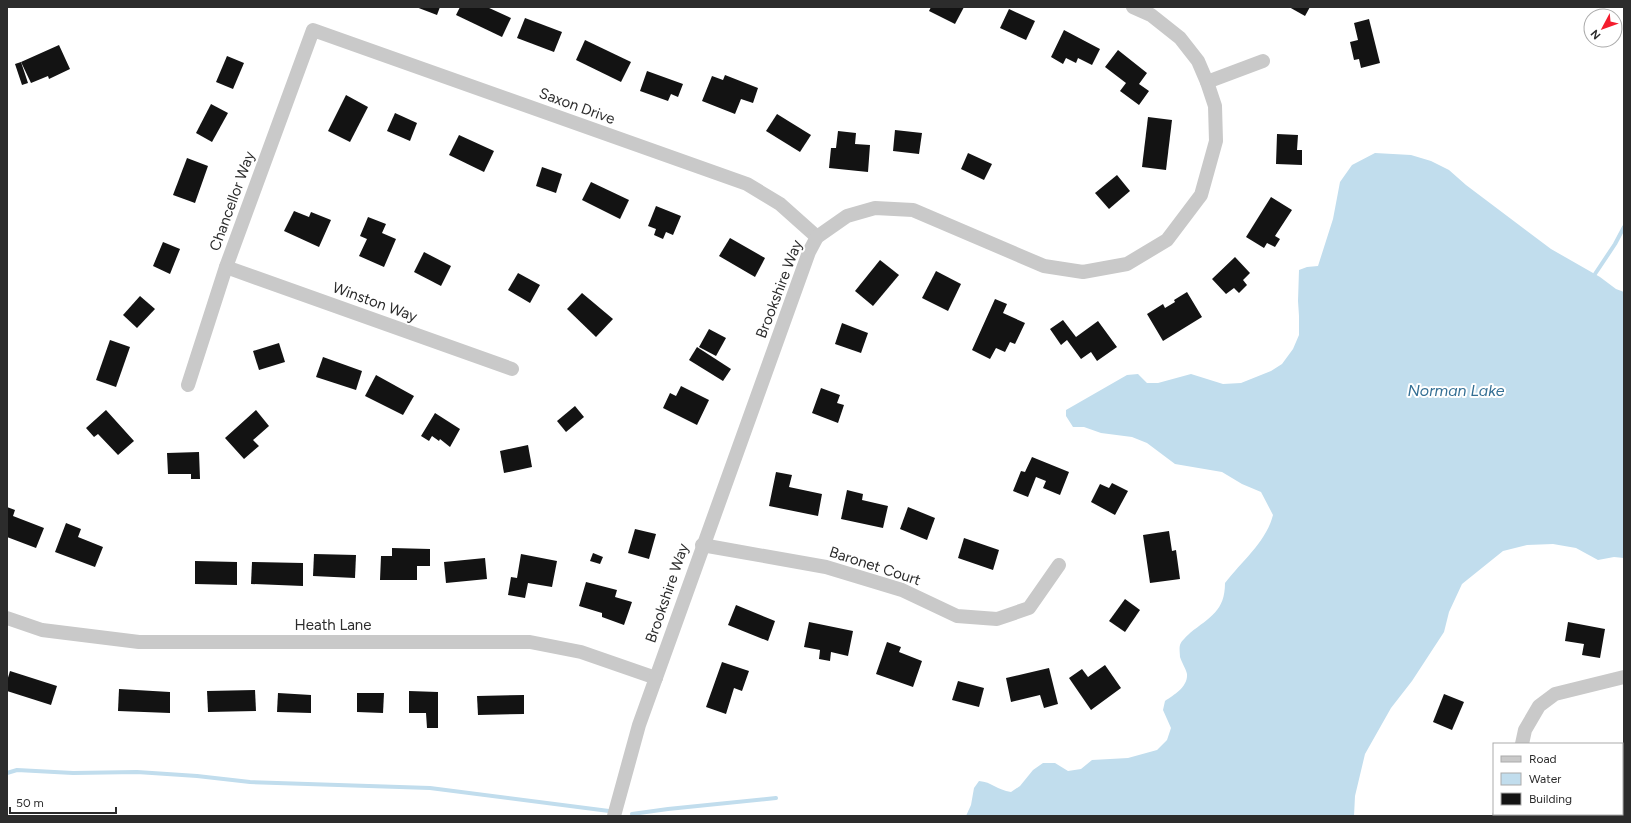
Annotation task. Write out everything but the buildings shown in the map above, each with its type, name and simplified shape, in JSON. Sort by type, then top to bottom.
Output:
[{"type":"street","name":"Brookshire Way","points":[[614,816],[638,725],[806,260],[817,237],[847,216],[875,208],[913,210],[1044,266],[1083,272],[1127,264],[1167,240],[1201,195],[1216,142],[1215,106],[1207,82],[1198,61],[1180,38],[1151,15],[1133,7]]},
{"type":"street","name":"Saxon Drive","points":[[313,30],[747,184],[780,204],[817,237]]},
{"type":"street","name":"Chancellor Way","points":[[188,385],[226,267],[313,30]]},
{"type":"street","points":[[1207,82],[1263,61]]},
{"type":"street","name":"Winston Way","points":[[226,267],[512,369]]},
{"type":"street","name":"Baronet Court","points":[[702,545],[826,567],[902,590],[957,616],[996,619],[1029,608],[1059,565]]},
{"type":"street","name":"Heath Lane","points":[[7,618],[42,630],[139,642],[530,642],[581,652],[656,678]]},
{"type":"street","points":[[1522,743],[1525,730],[1539,706],[1555,694],[1624,677]]},
{"type":"water","name":"Norman Lake","points":[[1375,153],[1411,155],[1431,161],[1449,170],[1466,185],[1551,249],[1600,277],[1616,289],[1624,292],[1624,558],[1614,557],[1598,560],[1576,548],[1553,544],[1527,545],[1503,551],[1462,584],[1449,612],[1444,632],[1412,681],[1391,708],[1365,754],[1355,796],[1354,816],[966,816],[971,805],[974,788],[979,781],[1011,792],[1020,786],[1033,770],[1043,763],[1055,763],[1068,771],[1081,769],[1092,760],[1128,758],[1157,750],[1167,740],[1171,728],[1163,710],[1165,701],[1183,687],[1187,679],[1187,674],[1180,657],[1181,643],[1190,633],[1210,618],[1219,607],[1224,593],[1225,583],[1259,543],[1270,525],[1273,515],[1261,492],[1242,484],[1222,472],[1175,464],[1147,443],[1132,437],[1101,433],[1084,427],[1073,427],[1066,416],[1066,410],[1127,375],[1138,374],[1147,383],[1158,383],[1191,374],[1223,384],[1241,383],[1271,371],[1282,364],[1293,349],[1299,335],[1299,270],[1307,267],[1318,266],[1333,219],[1340,182],[1352,165]]},
{"type":"waterway","points":[[1595,274],[1615,244],[1624,227]]},
{"type":"waterway","points":[[7,773],[17,770],[73,773],[137,772],[197,776],[250,782],[430,788],[609,811]]},
{"type":"waterway","points":[[632,814],[776,798]]}]
